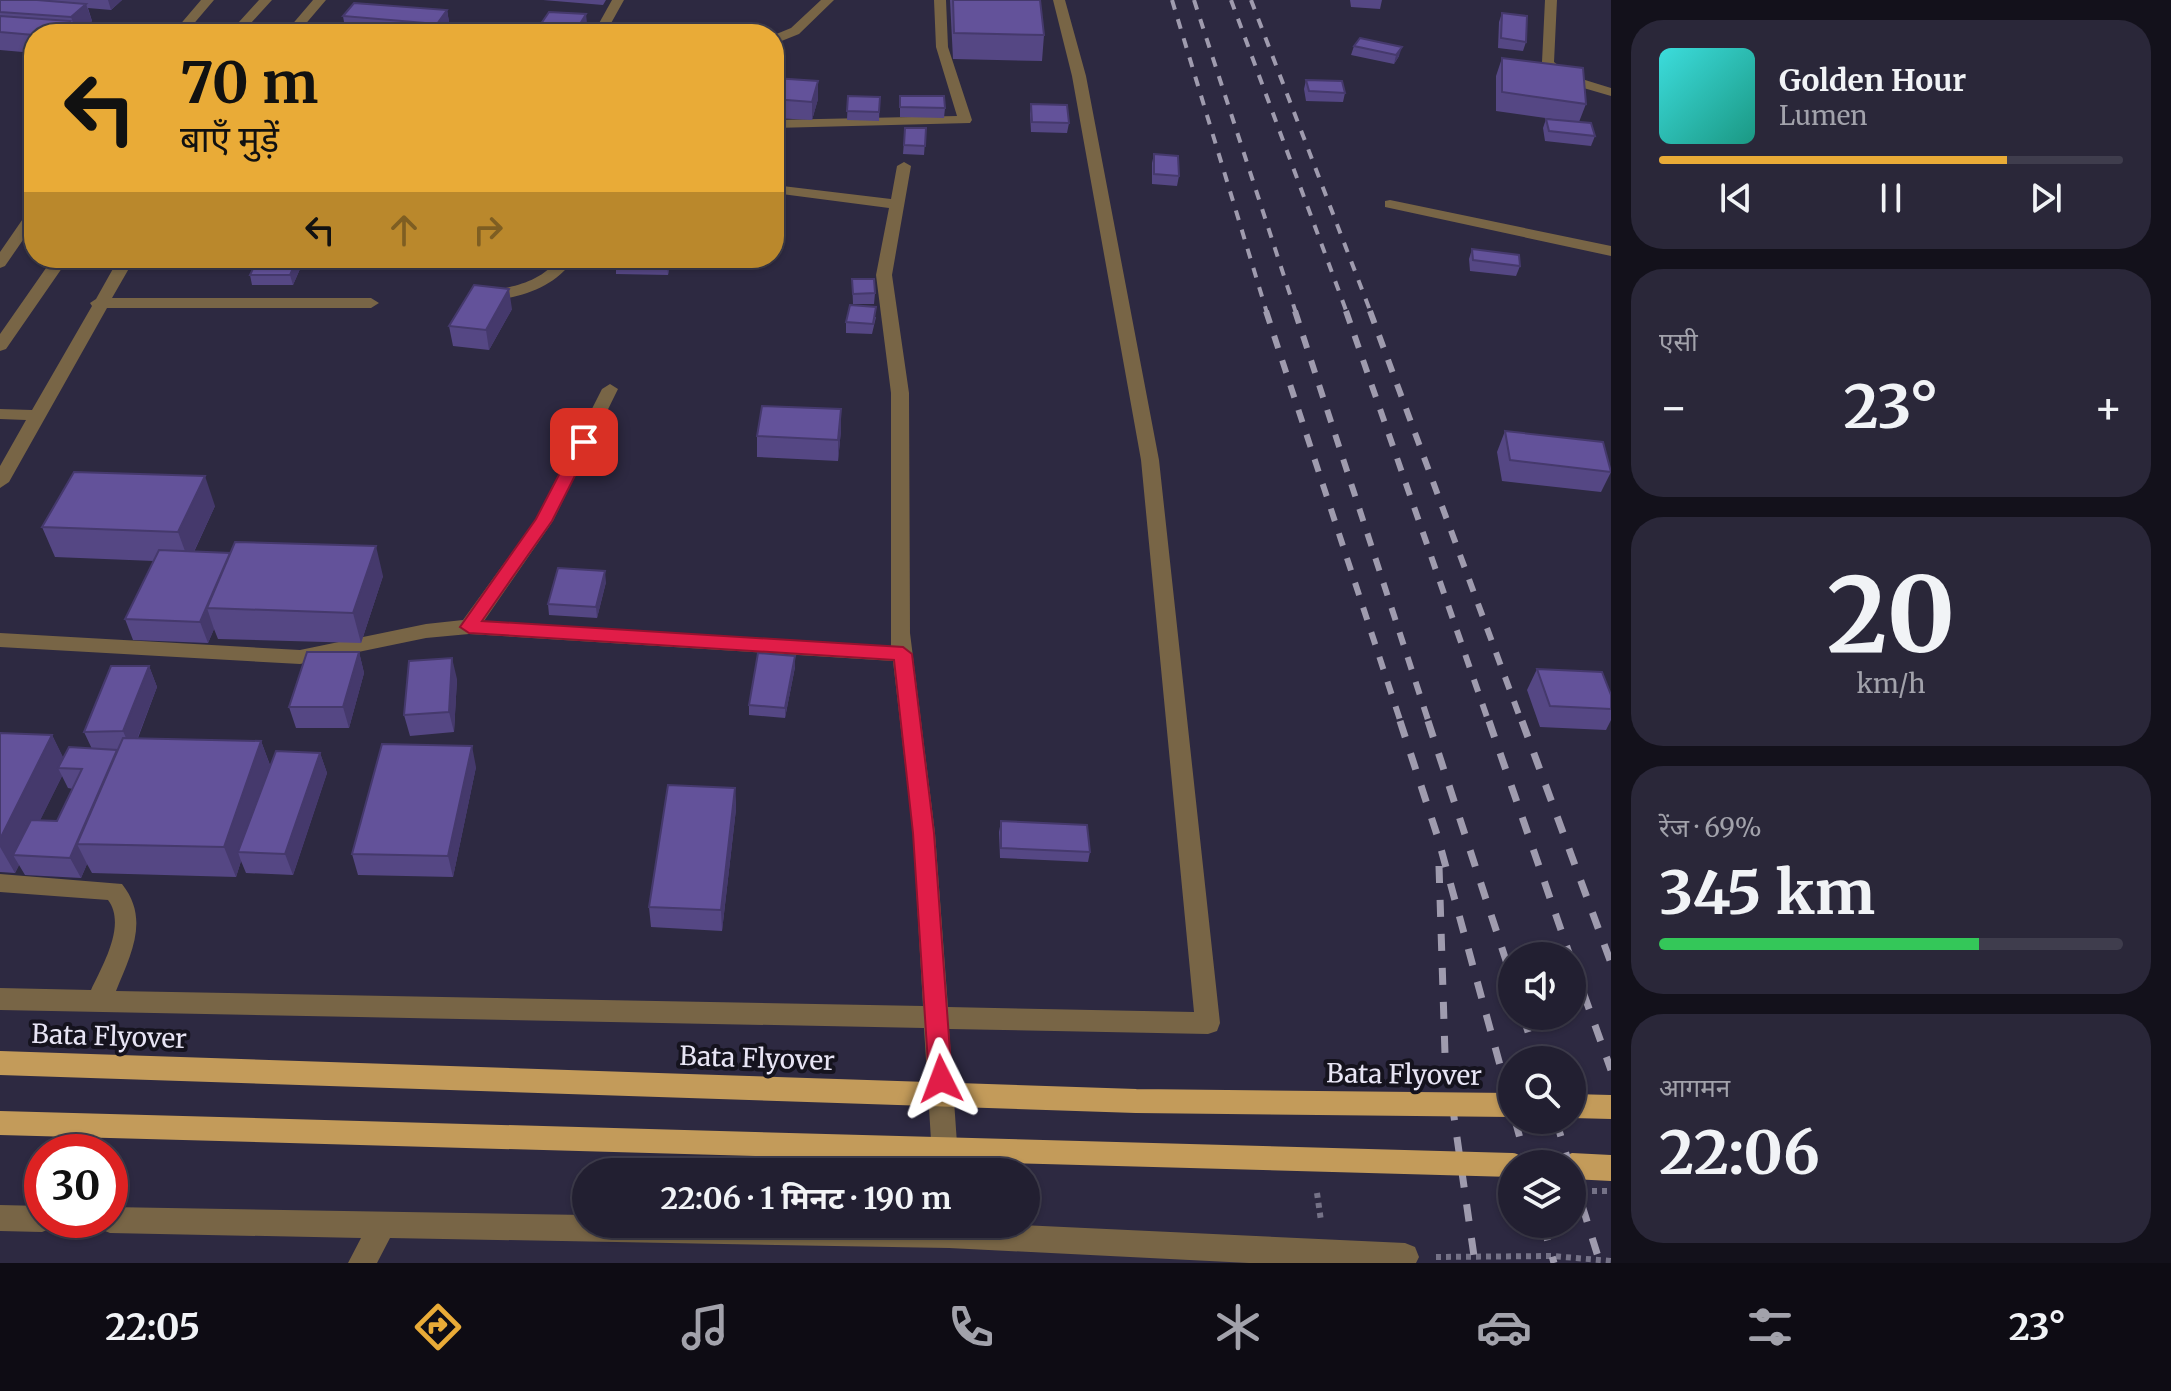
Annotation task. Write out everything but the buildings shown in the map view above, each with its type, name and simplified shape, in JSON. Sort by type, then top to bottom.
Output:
[{"type":"main road","name":"Bata Flyover","points":[[0,1063],[1136,1101],[1498,1105]]},
{"type":"main road","points":[[1586,1106],[1611,1107]]},
{"type":"main road","points":[[0,1123],[1498,1165]]},
{"type":"main road","points":[[1586,1167],[1611,1168]]},
{"type":"street","points":[[187,24],[208,0]]},
{"type":"street","points":[[243,24],[266,0]]},
{"type":"street","points":[[299,24],[320,0]]},
{"type":"street","points":[[605,24],[618,0]]},
{"type":"street","points":[[806,0],[826,2]]},
{"type":"street","points":[[784,124],[965,120],[942,47],[940,0]]},
{"type":"street","points":[[0,999],[1208,1023],[1150,460],[1079,76],[1059,0]]},
{"type":"street","points":[[1551,0],[1548,62],[1552,69],[1574,81],[1611,92]]},
{"type":"street","points":[[784,36],[795,31],[826,2]]},
{"type":"street","points":[[904,166],[884,275],[900,393],[903,654],[924,833],[945,1158]]},
{"type":"street","points":[[784,190],[895,204]]},
{"type":"street","points":[[1390,204],[1611,251]]},
{"type":"street","points":[[0,263],[7,242],[24,224]]},
{"type":"street","points":[[0,346],[54,268]]},
{"type":"street","points":[[0,482],[98,303],[121,268]]},
{"type":"street","points":[[480,297],[533,288],[553,276],[559,268]]},
{"type":"street","points":[[98,303],[371,303]]},
{"type":"street","points":[[469,627],[544,521],[610,389]]},
{"type":"street","points":[[0,414],[37,415]]},
{"type":"street","points":[[0,640],[300,657],[334,653],[432,627],[469,627],[903,654]]},
{"type":"street","points":[[0,883],[114,891],[123,898],[128,923],[99,1001]]},
{"type":"street","points":[[0,1218],[24,1219]]},
{"type":"street","points":[[128,1220],[572,1227]]},
{"type":"street","points":[[362,1263],[382,1225]]},
{"type":"street","points":[[1040,1235],[1405,1257]]},
{"type":"path","points":[[1586,1191],[1611,1191]]},
{"type":"path","points":[[1405,1257],[1552,1256],[1611,1261]]},
{"type":"railway","points":[[1172,0],[1267,313]]},
{"type":"railway","points":[[1194,0],[1296,313]]},
{"type":"railway","points":[[1231,0],[1347,313]]},
{"type":"railway","points":[[1251,0],[1371,313]]},
{"type":"railway","points":[[1266,311],[1401,723]]},
{"type":"railway","points":[[1295,311],[1429,723]]},
{"type":"railway","points":[[1346,311],[1489,723]]},
{"type":"railway","points":[[1370,311],[1522,723]]},
{"type":"railway","points":[[1400,721],[1438,838],[1498,1058]]},
{"type":"railway","points":[[1428,721],[1500,942]]},
{"type":"railway","points":[[1489,721],[1565,942]]},
{"type":"railway","points":[[1522,721],[1611,963]]},
{"type":"railway","points":[[1439,866],[1445,1054],[1475,1263]]},
{"type":"railway","points":[[1586,1000],[1611,1070]]},
{"type":"railway","points":[[1527,1030],[1533,1046]]},
{"type":"railway","points":[[1519,1134],[1523,1150]]},
{"type":"railway","points":[[1560,1134],[1565,1150]]},
{"type":"railway","points":[[1586,1218],[1600,1263]]},
{"type":"railway","points":[[1547,1238],[1554,1263]]},
{"type":"route","points":[[584,442],[544,521],[469,627],[903,654],[924,833],[941,1079]]}]
